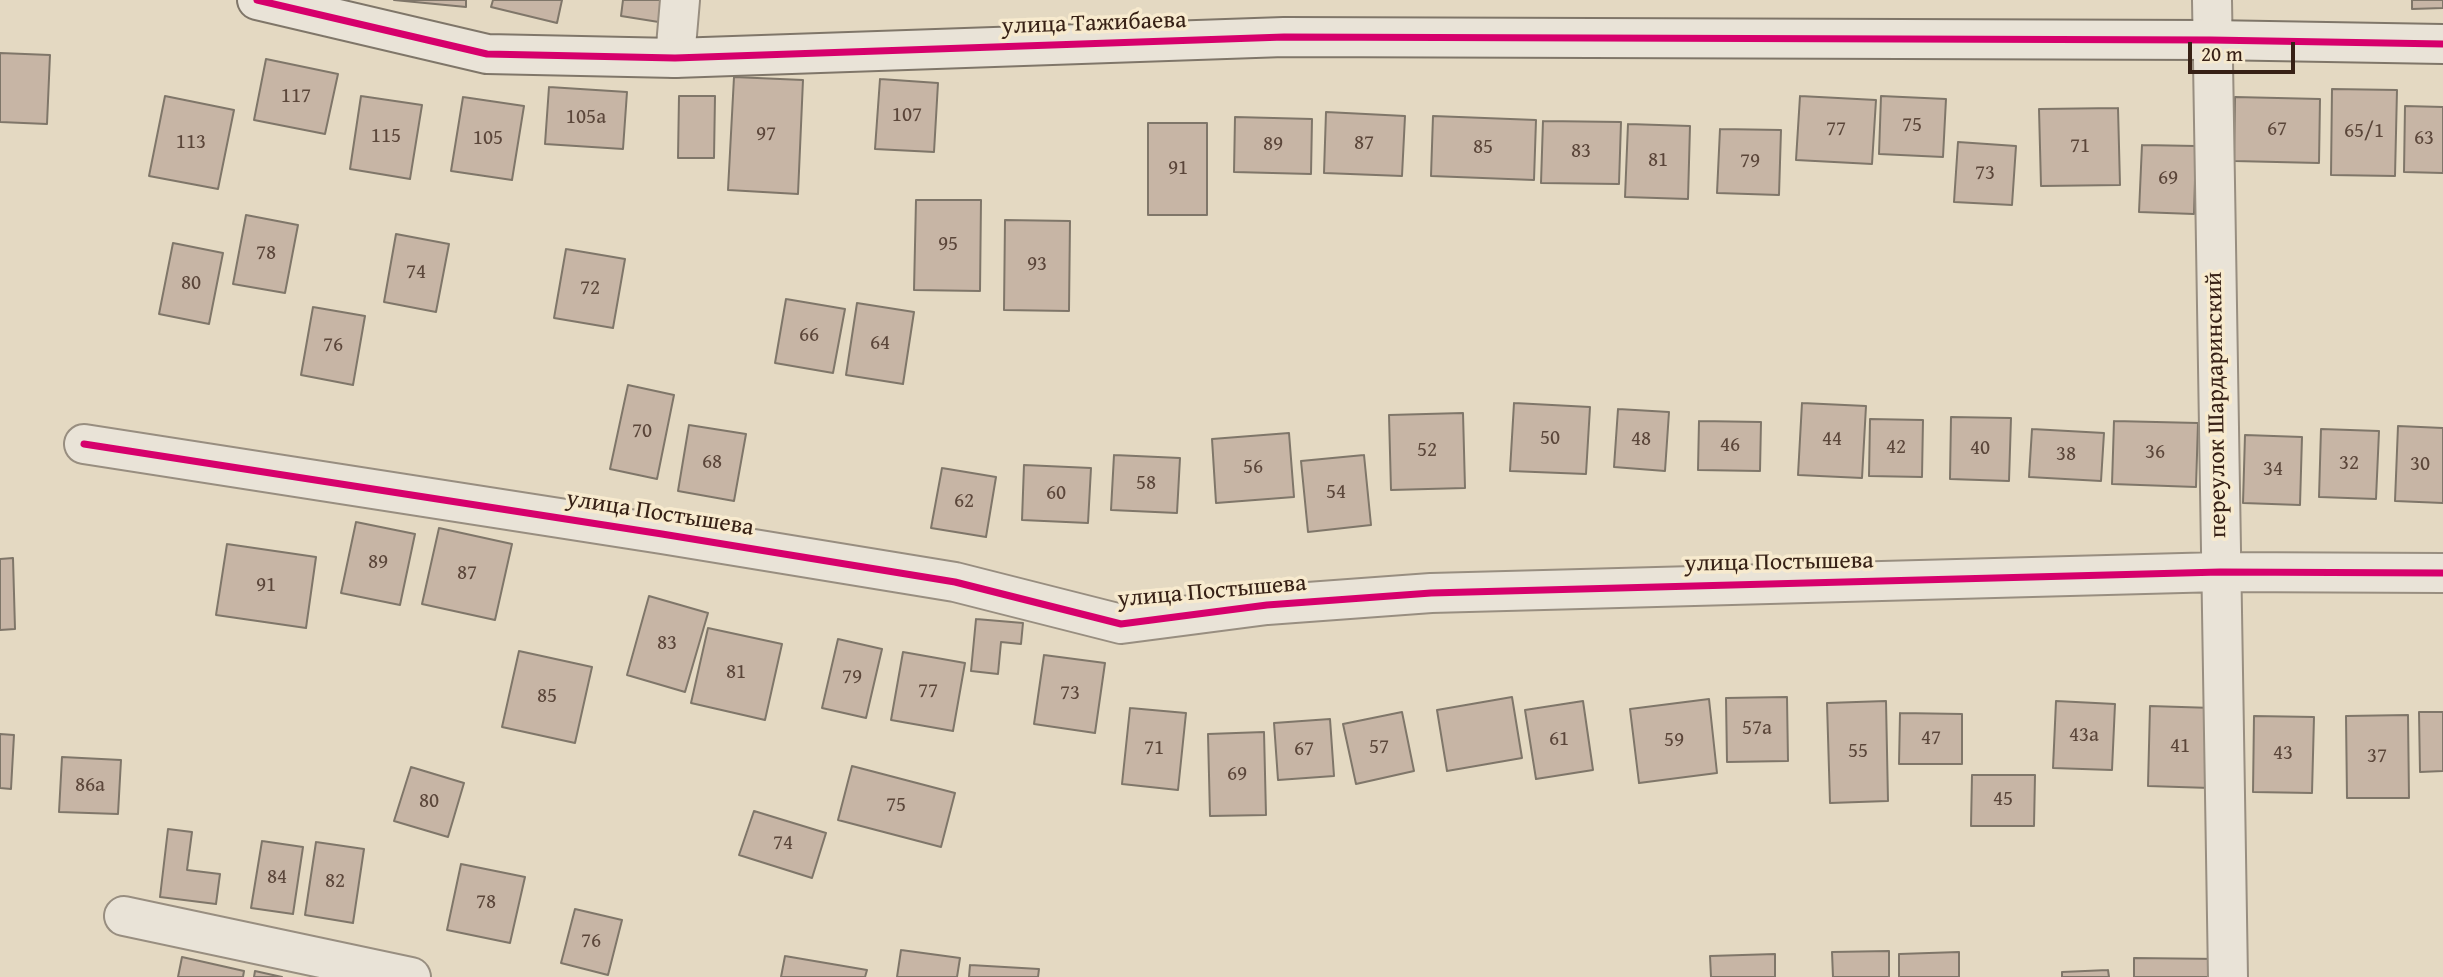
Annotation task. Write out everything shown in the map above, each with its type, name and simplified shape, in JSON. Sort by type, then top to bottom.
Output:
[{"type":"street","name":"улица Тажибаева","points":[[257,0],[487,54],[675,58],[1284,37],[2211,40],[2443,44]]},
{"type":"street","points":[[675,58],[680,0]]},
{"type":"street","name":"переулок Шардаринский","points":[[2212,0],[2228,977]]},
{"type":"street","name":"улица Постышева","points":[[84,444],[955,582],[1121,624],[1267,605],[1431,593],[2220,572],[2443,573]]},
{"type":"street","points":[[124,916],[411,977]]},
{"type":"building","points":[[394,0],[466,0],[466,7]]},
{"type":"building","points":[[493,0],[562,0],[557,23],[491,7]]},
{"type":"building","points":[[623,0],[668,0],[665,23],[621,16]]},
{"type":"building","points":[[2412,0],[2443,0],[2443,8],[2412,9]]},
{"type":"building","points":[[0,53],[50,55],[47,124],[0,122]]},
{"type":"building","points":[[266,59],[338,74],[325,134],[254,120]]},
{"type":"building","points":[[734,77],[803,80],[798,194],[728,190]]},
{"type":"building","points":[[880,79],[938,83],[934,152],[875,149]]},
{"type":"building","points":[[549,87],[627,92],[623,149],[545,144]]},
{"type":"building","points":[[2332,89],[2397,90],[2395,176],[2331,175]]},
{"type":"building","points":[[165,96],[234,110],[218,189],[149,176]]},
{"type":"building","points":[[361,96],[422,105],[410,179],[350,169]]},
{"type":"building","points":[[679,96],[715,96],[714,158],[678,158]]},
{"type":"building","points":[[1800,96],[1876,100],[1872,164],[1796,160]]},
{"type":"building","points":[[1881,96],[1946,99],[1943,157],[1879,154]]},
{"type":"building","points":[[463,97],[524,106],[512,180],[451,171]]},
{"type":"building","points":[[2235,97],[2320,99],[2319,163],[2234,161]]},
{"type":"building","points":[[2405,106],[2443,107],[2443,173],[2404,172]]},
{"type":"building","points":[[2118,108],[2120,185],[2041,186],[2039,109]]},
{"type":"building","points":[[1326,112],[1405,116],[1402,176],[1324,173]]},
{"type":"building","points":[[1433,116],[1536,120],[1534,180],[1431,176]]},
{"type":"building","points":[[1235,117],[1312,119],[1311,174],[1234,172]]},
{"type":"building","points":[[1543,121],[1621,122],[1619,184],[1541,183]]},
{"type":"building","points":[[1148,123],[1207,123],[1207,215],[1148,215]]},
{"type":"building","points":[[1628,124],[1690,126],[1688,199],[1625,197]]},
{"type":"building","points":[[1720,129],[1781,130],[1779,195],[1717,193]]},
{"type":"building","points":[[1958,142],[2016,146],[2012,205],[1954,202]]},
{"type":"building","points":[[2142,145],[2196,146],[2194,214],[2139,212]]},
{"type":"building","points":[[916,200],[981,200],[980,291],[914,290]]},
{"type":"building","points":[[246,215],[298,225],[285,293],[233,284]]},
{"type":"building","points":[[1005,220],[1070,221],[1069,311],[1004,310]]},
{"type":"building","points":[[396,234],[449,244],[436,312],[384,302]]},
{"type":"building","points":[[173,243],[223,253],[209,324],[159,314]]},
{"type":"building","points":[[566,249],[625,259],[613,328],[554,318]]},
{"type":"building","points":[[786,299],[845,309],[833,373],[775,363]]},
{"type":"building","points":[[857,303],[914,312],[903,384],[846,375]]},
{"type":"building","points":[[313,307],[365,316],[353,385],[301,375]]},
{"type":"building","points":[[628,385],[674,395],[657,479],[610,469]]},
{"type":"building","points":[[1514,403],[1590,407],[1586,474],[1510,471]]},
{"type":"building","points":[[1802,403],[1866,406],[1862,478],[1798,475]]},
{"type":"building","points":[[1618,409],[1669,412],[1665,471],[1614,467]]},
{"type":"building","points":[[1463,413],[1465,488],[1391,490],[1389,415]]},
{"type":"building","points":[[1951,417],[2011,418],[2009,481],[1950,479]]},
{"type":"building","points":[[1870,419],[1923,420],[1922,477],[1869,476]]},
{"type":"building","points":[[1699,421],[1761,422],[1760,471],[1698,470]]},
{"type":"building","points":[[2114,421],[2198,423],[2196,487],[2112,484]]},
{"type":"building","points":[[689,425],[746,434],[734,501],[678,491]]},
{"type":"building","points":[[2398,426],[2443,428],[2443,503],[2395,501]]},
{"type":"building","points":[[2032,429],[2104,433],[2101,481],[2029,477]]},
{"type":"building","points":[[2321,429],[2379,431],[2376,499],[2319,497]]},
{"type":"building","points":[[1289,433],[1294,497],[1216,503],[1212,439]]},
{"type":"building","points":[[2245,435],[2302,437],[2300,505],[2243,503]]},
{"type":"building","points":[[1114,455],[1180,458],[1177,513],[1111,510]]},
{"type":"building","points":[[1364,455],[1371,525],[1308,532],[1301,461]]},
{"type":"building","points":[[1024,465],[1091,468],[1088,523],[1022,520]]},
{"type":"building","points":[[942,468],[996,477],[986,537],[931,528]]},
{"type":"building","points":[[356,522],[415,534],[400,605],[341,593]]},
{"type":"building","points":[[439,528],[512,544],[495,620],[422,604]]},
{"type":"building","points":[[227,544],[316,557],[306,628],[216,615]]},
{"type":"building","points":[[13,558],[15,629],[0,630],[0,559]]},
{"type":"building","points":[[649,596],[708,613],[685,692],[627,675]]},
{"type":"building","points":[[976,619],[1023,623],[1021,644],[1001,642],[998,674],[971,671]]},
{"type":"building","points":[[708,628],[782,644],[765,720],[691,703]]},
{"type":"building","points":[[838,639],[882,649],[866,718],[822,708]]},
{"type":"building","points":[[519,651],[592,667],[575,743],[502,727]]},
{"type":"building","points":[[903,652],[965,663],[953,731],[891,720]]},
{"type":"building","points":[[1044,655],[1105,663],[1095,733],[1034,724]]},
{"type":"building","points":[[1512,697],[1522,758],[1447,771],[1437,710]]},
{"type":"building","points":[[1787,697],[1788,761],[1727,762],[1726,698]]},
{"type":"building","points":[[1709,699],[1717,773],[1639,783],[1630,709]]},
{"type":"building","points":[[1583,701],[1593,770],[1536,779],[1525,710]]},
{"type":"building","points":[[1886,701],[1888,801],[1830,803],[1827,703]]},
{"type":"building","points":[[2056,701],[2115,704],[2112,770],[2053,768]]},
{"type":"building","points":[[2150,706],[2213,708],[2210,788],[2148,786]]},
{"type":"building","points":[[1130,708],[1186,713],[1178,790],[1122,784]]},
{"type":"building","points":[[1402,712],[1414,771],[1356,784],[1343,724]]},
{"type":"building","points":[[2419,712],[2443,712],[2443,771],[2420,772]]},
{"type":"building","points":[[1900,713],[1962,714],[1962,764],[1899,764]]},
{"type":"building","points":[[2408,715],[2409,798],[2347,798],[2346,716]]},
{"type":"building","points":[[2254,716],[2314,717],[2312,793],[2253,792]]},
{"type":"building","points":[[1330,719],[1334,776],[1278,780],[1274,723]]},
{"type":"building","points":[[1264,732],[1266,815],[1210,816],[1208,734]]},
{"type":"building","points":[[0,734],[14,735],[11,789],[0,788]]},
{"type":"building","points":[[62,757],[121,760],[118,814],[59,812]]},
{"type":"building","points":[[852,766],[955,793],[941,847],[838,820]]},
{"type":"building","points":[[411,767],[464,783],[448,837],[394,821]]},
{"type":"building","points":[[1972,775],[2035,775],[2034,826],[1971,826]]},
{"type":"building","points":[[754,811],[826,833],[812,878],[739,855]]},
{"type":"building","points":[[168,829],[192,832],[187,870],[220,874],[216,904],[160,897]]},
{"type":"building","points":[[262,841],[303,847],[293,914],[251,908]]},
{"type":"building","points":[[316,842],[364,849],[353,923],[305,915]]},
{"type":"building","points":[[461,864],[525,877],[510,943],[447,930]]},
{"type":"building","points":[[575,909],[622,920],[608,975],[561,963]]},
{"type":"building","points":[[901,950],[960,958],[957,977],[897,977]]},
{"type":"building","points":[[1889,951],[1889,977],[1833,977],[1832,952]]},
{"type":"building","points":[[1959,952],[1959,977],[1899,977],[1899,954]]},
{"type":"building","points":[[1775,954],[1775,977],[1711,977],[1710,956]]},
{"type":"building","points":[[785,956],[867,970],[865,977],[781,977]]},
{"type":"building","points":[[182,957],[244,971],[243,977],[178,977]]},
{"type":"building","points":[[2134,958],[2221,959],[2221,977],[2134,977]]},
{"type":"building","points":[[970,965],[1039,969],[1038,977],[969,977]]},
{"type":"building","points":[[2108,970],[2109,977],[2062,977],[2062,972]]},
{"type":"building","points":[[255,971],[282,977],[254,977]]},
{"type":"cycle path","points":[[257,0],[487,54],[675,58],[1284,37],[2211,40],[2443,44]]},
{"type":"cycle path","points":[[84,444],[955,582],[1121,624],[1267,605],[1431,593],[2220,572],[2443,573]]}]
